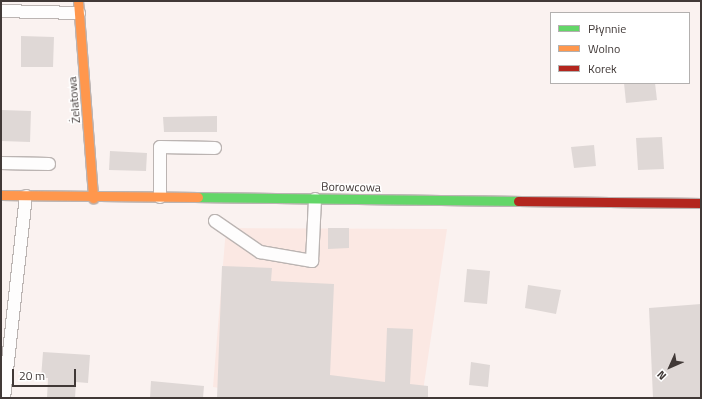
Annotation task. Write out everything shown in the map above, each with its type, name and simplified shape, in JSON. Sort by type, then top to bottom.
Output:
[{"type":"street","name":"Żelatowa","points":[[79,7],[93,198]]},
{"type":"street","name":"Borowcowa","points":[[1,195],[93,198],[160,197],[701,203]]},
{"type":"lane","points":[[1,11],[79,7]]},
{"type":"lane","points":[[160,197],[160,147],[215,148]]},
{"type":"lane","points":[[1,164],[49,164]]},
{"type":"lane","points":[[4,398],[26,196]]},
{"type":"lane","points":[[215,221],[260,252],[312,261],[315,199]]},
{"type":"shaded area","points":[[226,228],[447,229],[422,398],[277,397],[213,387]]},
{"type":"building","points":[[21,36],[54,37],[53,67],[21,67]]},
{"type":"building","points":[[624,84],[655,84],[657,100],[626,103]]},
{"type":"building","points":[[1,110],[31,111],[30,142],[1,141]]},
{"type":"building","points":[[217,116],[217,132],[164,132],[163,117]]},
{"type":"building","points":[[662,137],[664,169],[638,170],[636,138]]},
{"type":"building","points":[[594,145],[596,166],[574,168],[571,147]]},
{"type":"building","points":[[110,151],[147,153],[146,171],[109,170]]},
{"type":"building","points":[[328,228],[349,228],[349,248],[328,249]]},
{"type":"building","points":[[222,266],[272,268],[271,281],[334,284],[330,375],[385,382],[387,328],[413,329],[410,384],[428,386],[428,398],[217,398]]},
{"type":"building","points":[[467,269],[490,271],[487,304],[464,302]]},
{"type":"building","points":[[528,285],[561,290],[556,314],[525,308]]},
{"type":"building","points":[[701,304],[701,398],[653,398],[649,308]]},
{"type":"building","points":[[43,352],[90,355],[88,383],[76,382],[75,398],[47,398],[48,378],[41,378]]},
{"type":"building","points":[[471,362],[490,365],[488,387],[469,385]]},
{"type":"building","points":[[151,381],[204,386],[203,398],[150,398]]},
{"type":"traffic: fast","points":[[198,197],[518,201]]},
{"type":"traffic: slow","points":[[78,1],[93,198]]},
{"type":"traffic: slow","points":[[1,195],[198,197]]},
{"type":"traffic: jam","points":[[518,201],[701,203]]}]
